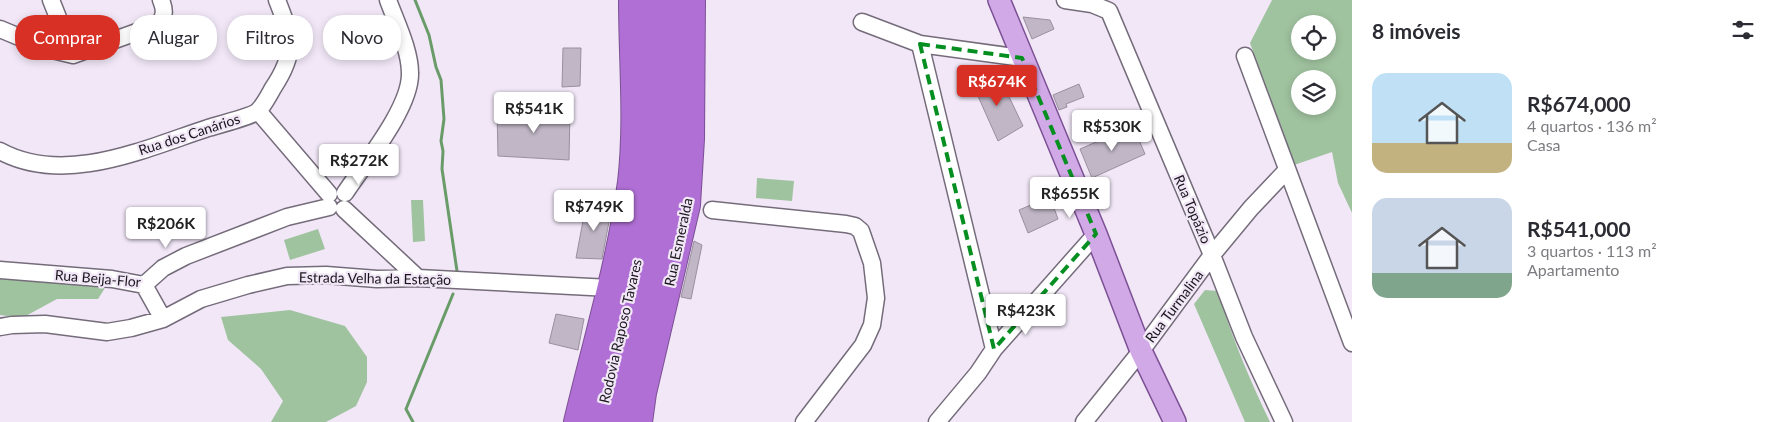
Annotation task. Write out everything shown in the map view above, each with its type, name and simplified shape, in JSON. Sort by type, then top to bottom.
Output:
[{"type":"highway","points":[[576,422],[610,288],[630,180],[633,110],[631,0]]},
{"type":"highway","name":"Rodovia Raposo Tavares","points":[[599,422],[644,223],[648,197],[652,145],[652,0]]},
{"type":"highway","name":"Rodovia Raposo Tavares","points":[[638,422],[661,236],[668,195],[674,108],[674,0]]},
{"type":"highway","name":"Rua Esmeralda","points":[[638,422],[688,205],[692,139],[693,0]]},
{"type":"highway","points":[[592,422],[607,343],[610,288]]},
{"type":"main road","points":[[999,0],[1096,234],[1141,351],[1175,422]]},
{"type":"street","points":[[51,0],[57,15]]},
{"type":"street","points":[[120,38],[159,24],[164,17],[165,10],[161,0]]},
{"type":"street","name":"Rua dos Canários","points":[[0,151],[11,157],[34,164],[72,165],[110,160],[258,112],[279,80],[288,60],[290,45],[289,29],[277,0]]},
{"type":"street","points":[[337,201],[384,136],[394,119],[408,87],[410,75],[409,60],[388,0]]},
{"type":"street","name":"Rua Topázio","points":[[1065,0],[1092,4],[1109,11],[1212,255],[1244,337],[1284,422]]},
{"type":"street","points":[[862,22],[920,44],[1022,58]]},
{"type":"street","points":[[0,29],[15,36]]},
{"type":"street","points":[[920,44],[994,349]]},
{"type":"street","points":[[1244,56],[1352,343]]},
{"type":"street","points":[[258,112],[337,201],[418,278]]},
{"type":"street","name":"Rua Turmalina","points":[[1084,422],[1141,351],[1212,255],[1251,208],[1287,170]]},
{"type":"street","name":"Rua Beija-Flor","points":[[0,270],[83,276],[144,284],[163,268],[186,256],[287,217],[337,201]]},
{"type":"street","points":[[712,210],[846,224],[855,226],[861,231],[872,263],[876,298],[872,325],[863,345],[804,422]]},
{"type":"street","points":[[938,422],[978,373],[994,349],[1096,234]]},
{"type":"street","name":"Estrada Velha da Estação","points":[[0,327],[12,324],[45,324],[107,332],[131,328],[163,319],[201,299],[287,276],[326,275],[377,279],[418,278],[610,288]]},
{"type":"street","points":[[144,284],[163,319]]},
{"type":"highlighted area","points":[[920,44],[1022,58],[1096,234],[994,349]]},
{"type":"green space","points":[[1272,0],[1352,0],[1352,213],[1338,183],[1332,152],[1294,165],[1250,43]]},
{"type":"green space","points":[[757,178],[794,181],[792,201],[756,198]]},
{"type":"green space","points":[[411,200],[423,200],[425,241],[413,242]]},
{"type":"green space","points":[[318,229],[325,249],[290,260],[284,240]]},
{"type":"green space","points":[[0,278],[105,288],[98,299],[57,299],[22,318],[0,315]]},
{"type":"green space","points":[[1205,290],[1218,291],[1241,358],[1270,422],[1245,422],[1194,304]]},
{"type":"green space","points":[[290,310],[345,326],[367,357],[367,382],[356,406],[326,422],[271,422],[283,401],[261,369],[228,340],[221,317]]},
{"type":"building","points":[[1023,17],[1050,20],[1054,29],[1032,39]]},
{"type":"building","points":[[563,48],[581,48],[580,86],[562,87]]},
{"type":"building","points":[[969,76],[1002,82],[1023,126],[998,141]]},
{"type":"building","points":[[1079,84],[1084,97],[1066,104],[1067,107],[1059,110],[1053,95]]},
{"type":"building","points":[[497,110],[570,110],[569,160],[498,156]]},
{"type":"building","points":[[1133,126],[1145,154],[1092,178],[1080,149]]},
{"type":"building","points":[[1052,196],[1058,219],[1028,233],[1019,210]]},
{"type":"building","points":[[586,205],[612,206],[602,259],[576,258]]},
{"type":"building","points":[[694,241],[702,245],[691,299],[681,297]]},
{"type":"building","points":[[556,314],[584,319],[578,350],[549,343]]},
{"type":"waterway","points":[[415,0],[429,35],[441,80],[444,119],[441,141],[443,151],[442,169],[457,271]]},
{"type":"waterway","points":[[413,422],[406,409],[453,294]]}]
